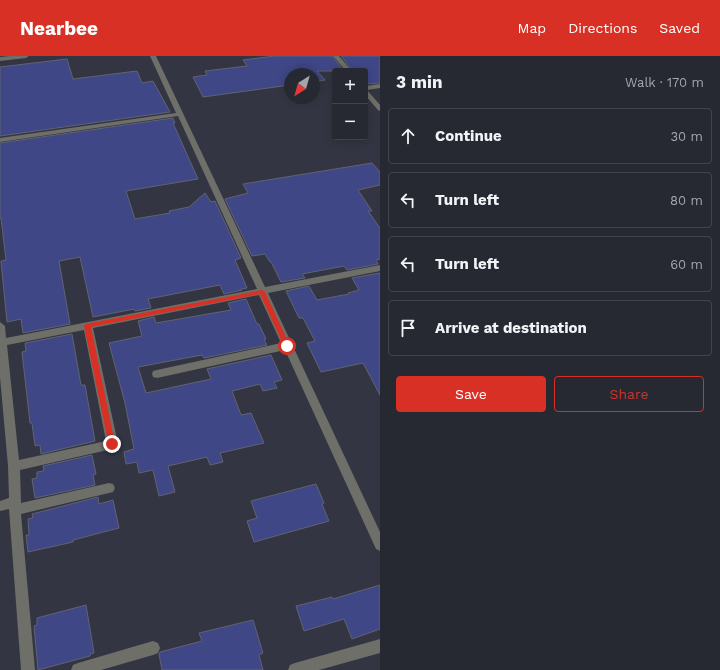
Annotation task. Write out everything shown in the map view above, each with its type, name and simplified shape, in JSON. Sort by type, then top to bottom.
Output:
[{"type":"street","points":[[0,59],[26,56]]},
{"type":"street","points":[[153,56],[380,545]]},
{"type":"street","points":[[336,56],[346,68]]},
{"type":"street","points":[[368,88],[380,86]]},
{"type":"street","points":[[368,93],[380,109]]},
{"type":"street","points":[[0,140],[180,114]]},
{"type":"street","points":[[1,342],[380,268]]},
{"type":"street","points":[[0,326],[3,383],[14,466],[15,506],[28,670]]},
{"type":"street","points":[[14,466],[112,444],[88,326]]},
{"type":"street","points":[[157,374],[287,346]]},
{"type":"street","points":[[0,506],[15,506],[109,488]]},
{"type":"street","points":[[295,670],[380,646]]},
{"type":"street","points":[[78,670],[154,648]]},
{"type":"building","points":[[275,56],[332,56],[342,68],[332,68],[332,71],[320,71],[320,68],[284,68],[284,86],[203,97],[193,77],[207,75],[205,71],[247,66],[243,60]]},
{"type":"building","points":[[341,56],[380,56],[380,83],[368,84],[368,68],[351,68]]},
{"type":"building","points":[[67,59],[73,79],[137,71],[142,83],[153,81],[170,112],[0,136],[0,67]]},
{"type":"building","points":[[320,74],[325,80],[320,81]]},
{"type":"building","points":[[173,118],[175,123],[173,123],[198,179],[126,191],[135,219],[170,213],[169,211],[189,207],[205,193],[211,202],[215,201],[241,258],[235,260],[247,288],[224,294],[220,285],[148,299],[151,308],[135,311],[134,309],[93,317],[80,257],[59,261],[70,324],[23,333],[21,319],[7,322],[1,261],[6,260],[1,218],[0,219],[0,143]]},
{"type":"building","points":[[372,163],[380,172],[380,185],[358,190],[372,211],[368,211],[380,228],[380,259],[376,260],[378,264],[347,270],[344,266],[302,274],[305,278],[281,282],[271,262],[265,254],[252,256],[225,199],[248,193],[243,184]]},
{"type":"building","points":[[380,273],[380,395],[363,363],[321,372],[307,343],[315,341],[303,318],[299,318],[286,291],[309,286],[317,300],[349,294],[348,293],[359,290],[352,278]]},
{"type":"building","points":[[246,299],[257,324],[259,324],[266,339],[264,340],[267,345],[204,358],[202,355],[138,367],[146,393],[211,379],[207,369],[271,355],[282,380],[274,382],[277,388],[263,391],[260,384],[232,391],[241,415],[251,413],[264,443],[220,453],[223,462],[210,465],[207,457],[168,466],[175,492],[159,496],[153,470],[139,473],[137,462],[126,464],[124,452],[134,449],[125,403],[109,343],[142,336],[138,321],[154,317],[156,323],[231,310],[228,303]]},
{"type":"building","points":[[72,334],[81,385],[85,385],[95,441],[41,454],[40,445],[35,446],[32,423],[30,423],[22,352],[26,351],[25,343]]},
{"type":"building","points":[[92,455],[96,474],[93,475],[95,485],[35,498],[32,479],[37,478],[37,472],[44,471],[43,466]]},
{"type":"building","points":[[316,484],[324,503],[322,504],[329,521],[254,542],[247,521],[257,518],[251,501]]},
{"type":"building","points":[[98,497],[99,504],[113,500],[119,528],[73,540],[73,542],[28,552],[26,535],[29,535],[28,519],[33,518],[32,514]]},
{"type":"building","points":[[380,585],[380,629],[352,639],[344,619],[304,631],[296,606],[332,597],[333,599]]},
{"type":"building","points":[[86,605],[94,653],[90,654],[90,656],[38,670],[34,626],[37,625],[37,618]]},
{"type":"building","points":[[253,620],[263,653],[259,655],[263,670],[162,670],[159,654],[160,652],[202,641],[199,633]]},
{"type":"route","points":[[112,444],[88,326],[262,292],[287,346]]}]
